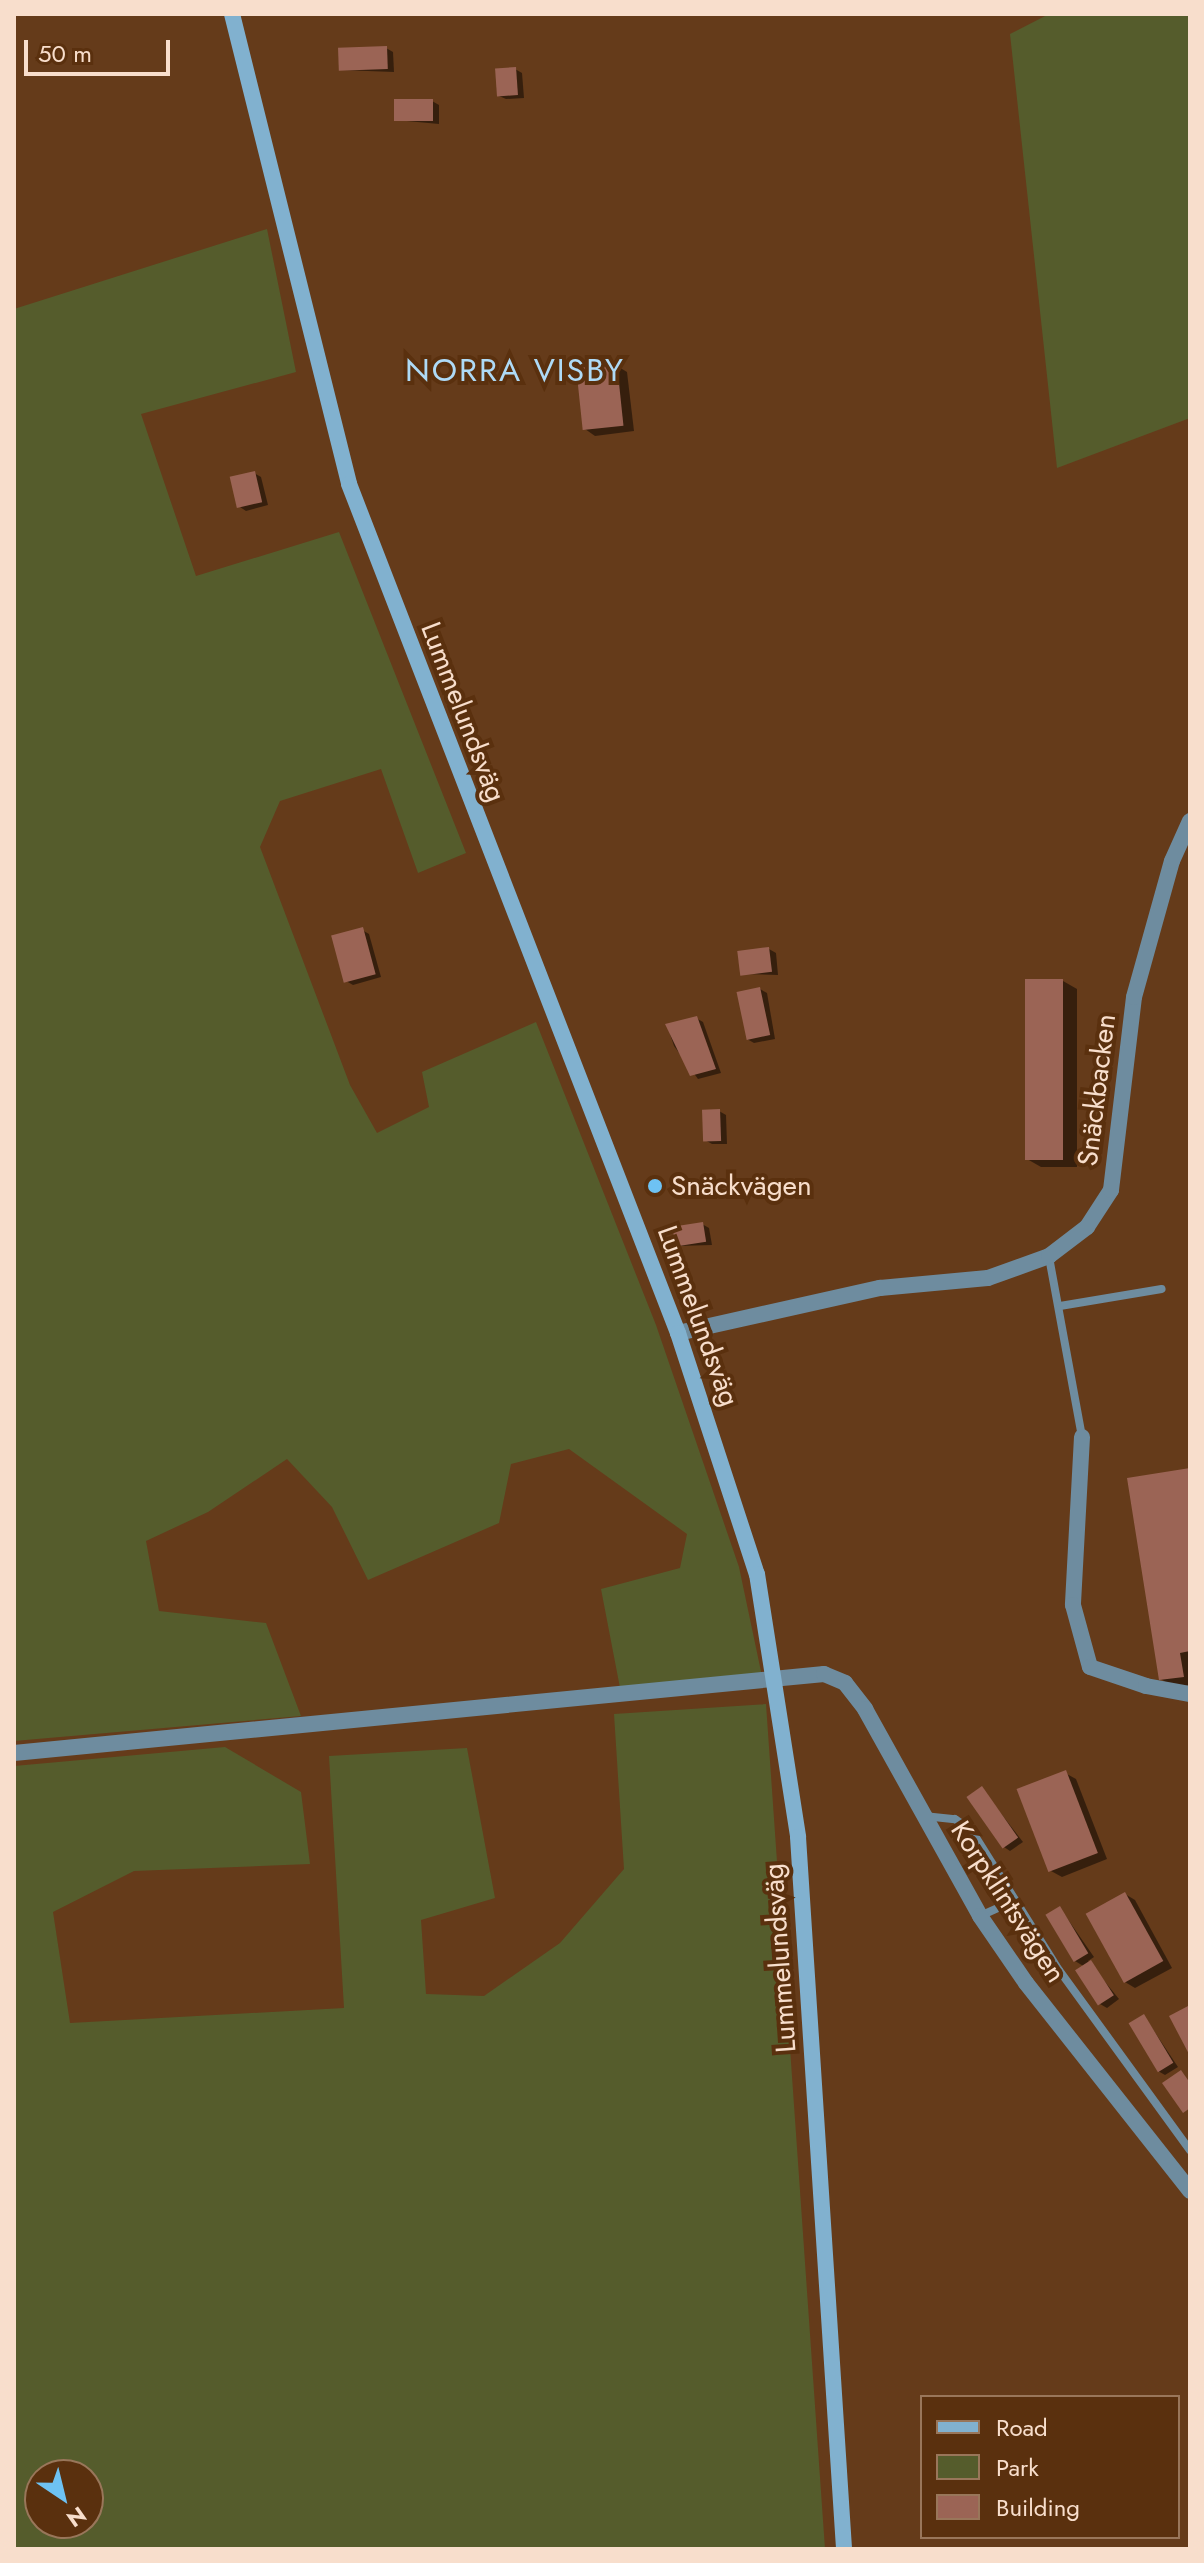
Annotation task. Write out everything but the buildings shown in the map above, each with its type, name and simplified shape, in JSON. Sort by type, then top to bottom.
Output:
[{"type":"main road","name":"Lummelundsväg","points":[[232,14],[349,484],[678,1333],[757,1574],[776,1680],[798,1837],[844,2549]]},
{"type":"street","name":"Snäckbacken","points":[[678,1333],[880,1288],[988,1278],[1049,1256],[1087,1227],[1111,1190],[1134,997],[1172,861],[1190,821]]},
{"type":"street","points":[[1082,1437],[1073,1605],[1090,1667],[1146,1686],[1190,1694]]},
{"type":"street","name":"Korpklintsvägen","points":[[14,1753],[824,1674],[845,1683],[980,1916],[1086,2063],[1190,2191]]},
{"type":"lane","points":[[1049,1256],[1082,1437]]},
{"type":"lane","points":[[1060,1306],[1162,1289]]},
{"type":"lane","points":[[923,1816],[955,1819],[972,1831],[1014,1901],[1190,2150]]},
{"type":"lane","points":[[980,1916],[1014,1901]]},
{"type":"green space","points":[[1049,14],[1190,14],[1190,418],[1057,468],[1010,34]]},
{"type":"green space","points":[[267,229],[296,372],[141,414],[196,576],[339,532],[466,853],[418,873],[381,769],[280,801],[260,847],[350,1085],[377,1133],[429,1107],[422,1072],[536,1022],[656,1325],[739,1567],[763,1681],[621,1693],[601,1589],[680,1568],[687,1534],[569,1449],[511,1464],[499,1523],[368,1580],[332,1507],[287,1459],[208,1512],[146,1541],[159,1611],[266,1623],[301,1716],[14,1741],[14,309]]},
{"type":"green space","points":[[766,1704],[825,2549],[14,2549],[14,1766],[225,1747],[301,1792],[310,1864],[134,1871],[53,1912],[70,2023],[344,2008],[329,1756],[467,1748],[495,1898],[421,1920],[426,1994],[484,1996],[560,1943],[624,1869],[614,1714]]},
{"type":"place","name":"Snäckvägen","points":[[655,1186]]},
{"type":"district","name":"NORRA VISBY","points":[[515,370]]}]
